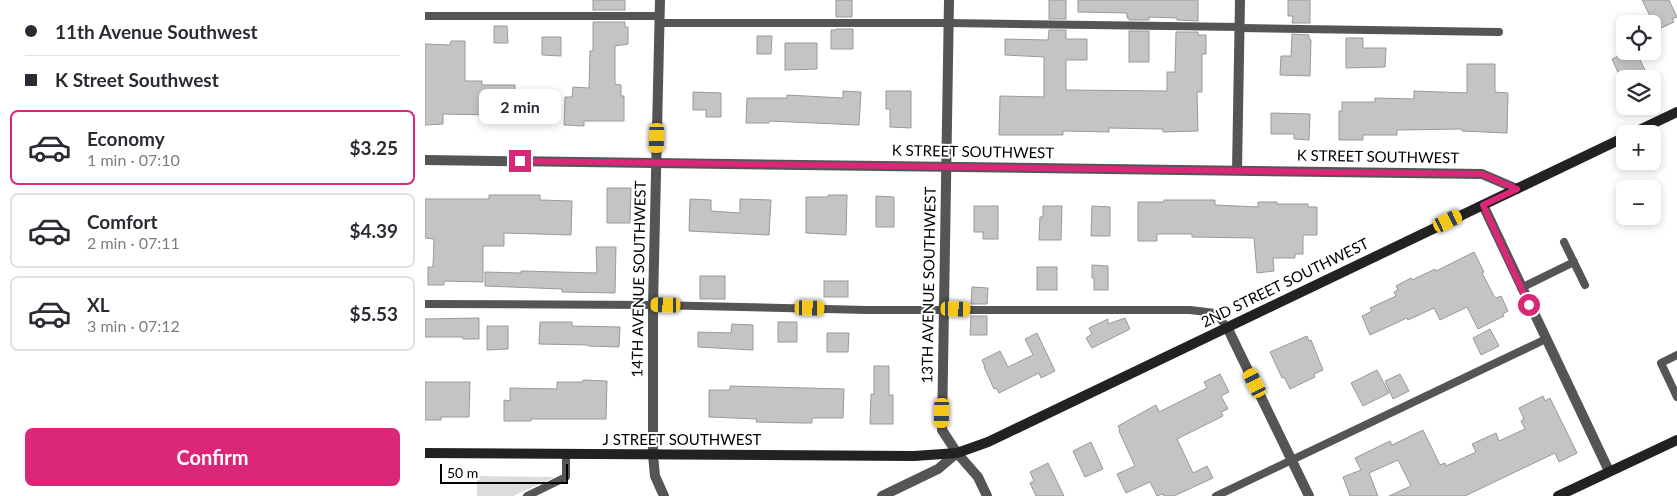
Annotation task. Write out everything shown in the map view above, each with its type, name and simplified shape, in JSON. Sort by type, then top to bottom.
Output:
[{"type":"street","name":"14TH AVENUE SOUTHWEST","points":[[660,0],[653,305],[653,456],[655,476],[663,496]]},
{"type":"street","name":"13TH AVENUE SOUTHWEST","points":[[949,0],[942,430],[957,453],[977,477],[987,496]]},
{"type":"street","points":[[1237,170],[1240,0]]},
{"type":"street","points":[[1650,125],[1677,112]]},
{"type":"street","name":"2ND STREET SOUTHWEST","points":[[939,456],[957,453],[988,442],[1616,141]]},
{"type":"street","name":"K STREET SOUTHWEST","points":[[425,160],[1482,174],[1517,189]]},
{"type":"street","points":[[1483,205],[1609,471]]},
{"type":"street","points":[[1227,327],[1309,496]]},
{"type":"street","points":[[1558,496],[1576,492],[1609,471],[1677,440]]},
{"type":"street","name":"J STREET SOUTHWEST","points":[[425,453],[653,456],[939,456]]},
{"type":"street","name":"2ND STREET SOUTHWEST","points":[[882,496],[939,469],[957,453]]},
{"type":"lane","points":[[425,16],[1499,32]]},
{"type":"lane","points":[[1564,242],[1585,285]]},
{"type":"lane","points":[[1521,288],[1574,262]]},
{"type":"lane","points":[[425,304],[653,305],[867,310],[1190,310],[1215,313],[1227,327]]},
{"type":"lane","points":[[1216,496],[1546,339]]},
{"type":"lane","points":[[1677,355],[1661,363],[1677,397]]},
{"type":"lane","points":[[527,496],[566,477],[566,455]]},
{"type":"shaded area","points":[[477,476],[555,477],[513,496],[477,496]]},
{"type":"building","points":[[593,0],[625,0],[625,10],[593,10]]},
{"type":"building","points":[[836,0],[852,0],[852,17],[836,17]]},
{"type":"building","points":[[1049,0],[1066,0],[1066,19],[1049,19]]},
{"type":"building","points":[[1078,0],[1198,0],[1198,21],[1149,17],[1149,20],[1129,20],[1127,13],[1078,12]]},
{"type":"building","points":[[1288,0],[1310,0],[1310,23],[1292,23],[1293,16],[1288,16]]},
{"type":"building","points":[[1642,0],[1669,0],[1677,17],[1672,19],[1674,22],[1661,28],[1661,15],[1650,15]]},
{"type":"building","points":[[593,22],[625,22],[625,27],[628,27],[628,44],[615,46],[615,84],[621,85],[621,96],[624,96],[624,121],[584,121],[584,126],[564,125],[565,97],[572,97],[573,87],[589,88],[590,51],[593,51]]},
{"type":"building","points":[[494,26],[507,26],[508,43],[494,43]]},
{"type":"building","points":[[853,29],[853,49],[831,49],[831,30]]},
{"type":"building","points":[[1049,30],[1066,30],[1066,39],[1087,39],[1087,60],[1066,60],[1066,90],[1167,91],[1167,72],[1175,72],[1176,32],[1198,32],[1198,35],[1206,35],[1206,54],[1202,54],[1202,92],[1197,92],[1198,131],[1163,132],[1163,129],[1109,128],[1109,132],[1063,131],[1063,135],[999,135],[1000,96],[1044,97],[1044,57],[1005,55],[1005,39],[1048,40]]},
{"type":"building","points":[[1129,31],[1149,31],[1149,62],[1129,62]]},
{"type":"building","points":[[1292,34],[1309,35],[1311,40],[1310,76],[1280,75],[1281,56],[1291,56]]},
{"type":"building","points":[[757,36],[772,36],[771,54],[757,54]]},
{"type":"building","points":[[542,37],[561,37],[561,56],[542,55]]},
{"type":"building","points":[[1346,38],[1363,38],[1363,48],[1386,48],[1385,67],[1346,68]]},
{"type":"building","points":[[451,41],[465,41],[465,81],[482,81],[482,85],[515,85],[515,122],[492,122],[492,115],[443,114],[443,124],[425,125],[425,44],[450,45]]},
{"type":"building","points":[[785,43],[817,43],[817,69],[785,70]]},
{"type":"building","points":[[1616,57],[1616,60],[1640,60],[1645,70],[1617,70],[1612,59]]},
{"type":"building","points":[[1467,64],[1495,64],[1495,92],[1508,93],[1507,133],[1462,131],[1462,129],[1397,130],[1397,135],[1363,135],[1363,140],[1339,140],[1339,111],[1342,111],[1342,102],[1375,102],[1375,98],[1414,99],[1414,91],[1467,93]]},
{"type":"building","points":[[843,91],[861,92],[859,125],[769,121],[769,123],[746,123],[747,98],[787,98],[787,95],[843,98]]},
{"type":"building","points":[[886,91],[911,91],[911,128],[890,127],[890,109],[886,109]]},
{"type":"building","points":[[693,92],[721,93],[721,117],[706,117],[706,110],[693,110]]},
{"type":"building","points":[[1271,113],[1310,114],[1309,140],[1294,139],[1294,134],[1271,134]]},
{"type":"building","points":[[607,188],[631,188],[630,223],[607,223]]},
{"type":"building","points":[[489,195],[540,195],[540,200],[572,201],[571,235],[504,233],[504,246],[483,246],[483,282],[444,281],[444,285],[428,285],[428,267],[433,267],[434,239],[425,238],[425,199],[489,199]]},
{"type":"building","points":[[828,195],[847,195],[846,235],[806,233],[806,197],[828,197]]},
{"type":"building","points":[[876,196],[894,197],[894,227],[876,227]]},
{"type":"building","points":[[690,199],[711,200],[711,211],[740,213],[740,199],[771,200],[769,235],[689,231]]},
{"type":"building","points":[[1164,200],[1215,200],[1215,205],[1258,207],[1258,202],[1308,204],[1308,207],[1317,207],[1317,235],[1303,235],[1303,254],[1295,254],[1295,258],[1273,258],[1274,271],[1257,273],[1254,238],[1192,237],[1192,234],[1157,234],[1157,241],[1138,241],[1138,202],[1164,202]]},
{"type":"building","points":[[974,206],[998,206],[998,239],[983,239],[983,232],[974,232]]},
{"type":"building","points":[[1043,206],[1062,206],[1061,240],[1039,240],[1040,217],[1043,217]]},
{"type":"building","points":[[1092,206],[1110,207],[1110,236],[1091,236]]},
{"type":"building","points":[[596,247],[616,247],[615,293],[562,292],[562,289],[485,286],[485,272],[597,273]]},
{"type":"building","points":[[1474,252],[1494,296],[1496,298],[1501,296],[1508,311],[1503,314],[1504,316],[1478,329],[1467,307],[1440,320],[1434,308],[1370,335],[1362,316],[1372,311],[1370,308],[1396,296],[1394,292],[1398,290],[1396,286],[1435,269],[1436,271]]},
{"type":"building","points":[[1092,265],[1108,266],[1108,290],[1094,290]]},
{"type":"building","points":[[1037,267],[1057,267],[1057,290],[1037,290]]},
{"type":"building","points":[[700,276],[725,276],[725,299],[700,299]]},
{"type":"building","points":[[824,281],[848,281],[848,297],[824,297]]},
{"type":"building","points":[[972,287],[988,288],[987,304],[971,304]]},
{"type":"building","points":[[971,316],[987,316],[987,335],[970,335]]},
{"type":"building","points":[[479,318],[479,339],[425,337],[425,319]]},
{"type":"building","points":[[1125,318],[1130,329],[1092,348],[1086,338],[1092,334],[1089,328],[1108,319],[1108,324]]},
{"type":"building","points":[[540,322],[572,322],[572,326],[620,327],[619,347],[539,344]]},
{"type":"building","points":[[778,322],[797,322],[797,342],[778,342]]},
{"type":"building","points":[[732,324],[753,325],[753,350],[698,347],[698,332],[731,333]]},
{"type":"building","points":[[487,326],[508,326],[508,349],[487,350]]},
{"type":"building","points":[[1490,329],[1499,346],[1481,355],[1473,338]]},
{"type":"building","points":[[827,333],[849,333],[848,352],[827,352]]},
{"type":"building","points":[[1037,333],[1055,371],[1041,378],[1039,373],[999,393],[996,388],[994,389],[982,360],[1000,351],[1008,367],[1033,355],[1025,339]]},
{"type":"building","points":[[1307,336],[1309,341],[1311,340],[1323,370],[1314,374],[1315,377],[1290,389],[1284,377],[1282,378],[1270,352]]},
{"type":"building","points":[[874,366],[889,366],[889,395],[893,395],[893,424],[870,424],[871,394],[874,394]]},
{"type":"building","points":[[1377,370],[1389,393],[1363,406],[1351,383]]},
{"type":"building","points":[[1220,374],[1229,392],[1221,396],[1228,409],[1221,412],[1223,416],[1177,439],[1193,473],[1207,466],[1213,478],[1174,496],[1164,496],[1163,494],[1157,496],[1150,482],[1126,493],[1117,474],[1135,466],[1118,426],[1156,405],[1159,412],[1207,388],[1204,382]]},
{"type":"building","points":[[1400,374],[1409,391],[1393,399],[1385,381]]},
{"type":"building","points":[[583,380],[607,381],[606,419],[504,421],[504,400],[510,401],[510,388],[557,389],[557,382],[583,382]]},
{"type":"building","points":[[425,382],[470,382],[469,417],[441,417],[441,420],[425,420]]},
{"type":"building","points":[[730,386],[844,389],[843,418],[812,418],[812,423],[802,423],[756,422],[757,419],[709,417],[709,390],[730,390]]},
{"type":"building","points":[[1543,396],[1545,401],[1550,398],[1577,453],[1559,462],[1555,453],[1465,496],[1389,496],[1411,486],[1398,460],[1369,473],[1378,496],[1350,496],[1343,477],[1361,470],[1355,458],[1390,441],[1392,445],[1423,430],[1440,465],[1445,463],[1446,466],[1476,452],[1472,444],[1496,433],[1499,441],[1525,429],[1521,421],[1524,419],[1519,408]]},
{"type":"building","points":[[1091,442],[1103,469],[1085,477],[1073,451]]},
{"type":"building","points":[[1048,463],[1064,496],[1036,496],[1030,483],[1034,481],[1030,472]]},
{"type":"route","points":[[520,161],[1482,174],[1517,189],[1483,205],[1529,305]]}]
